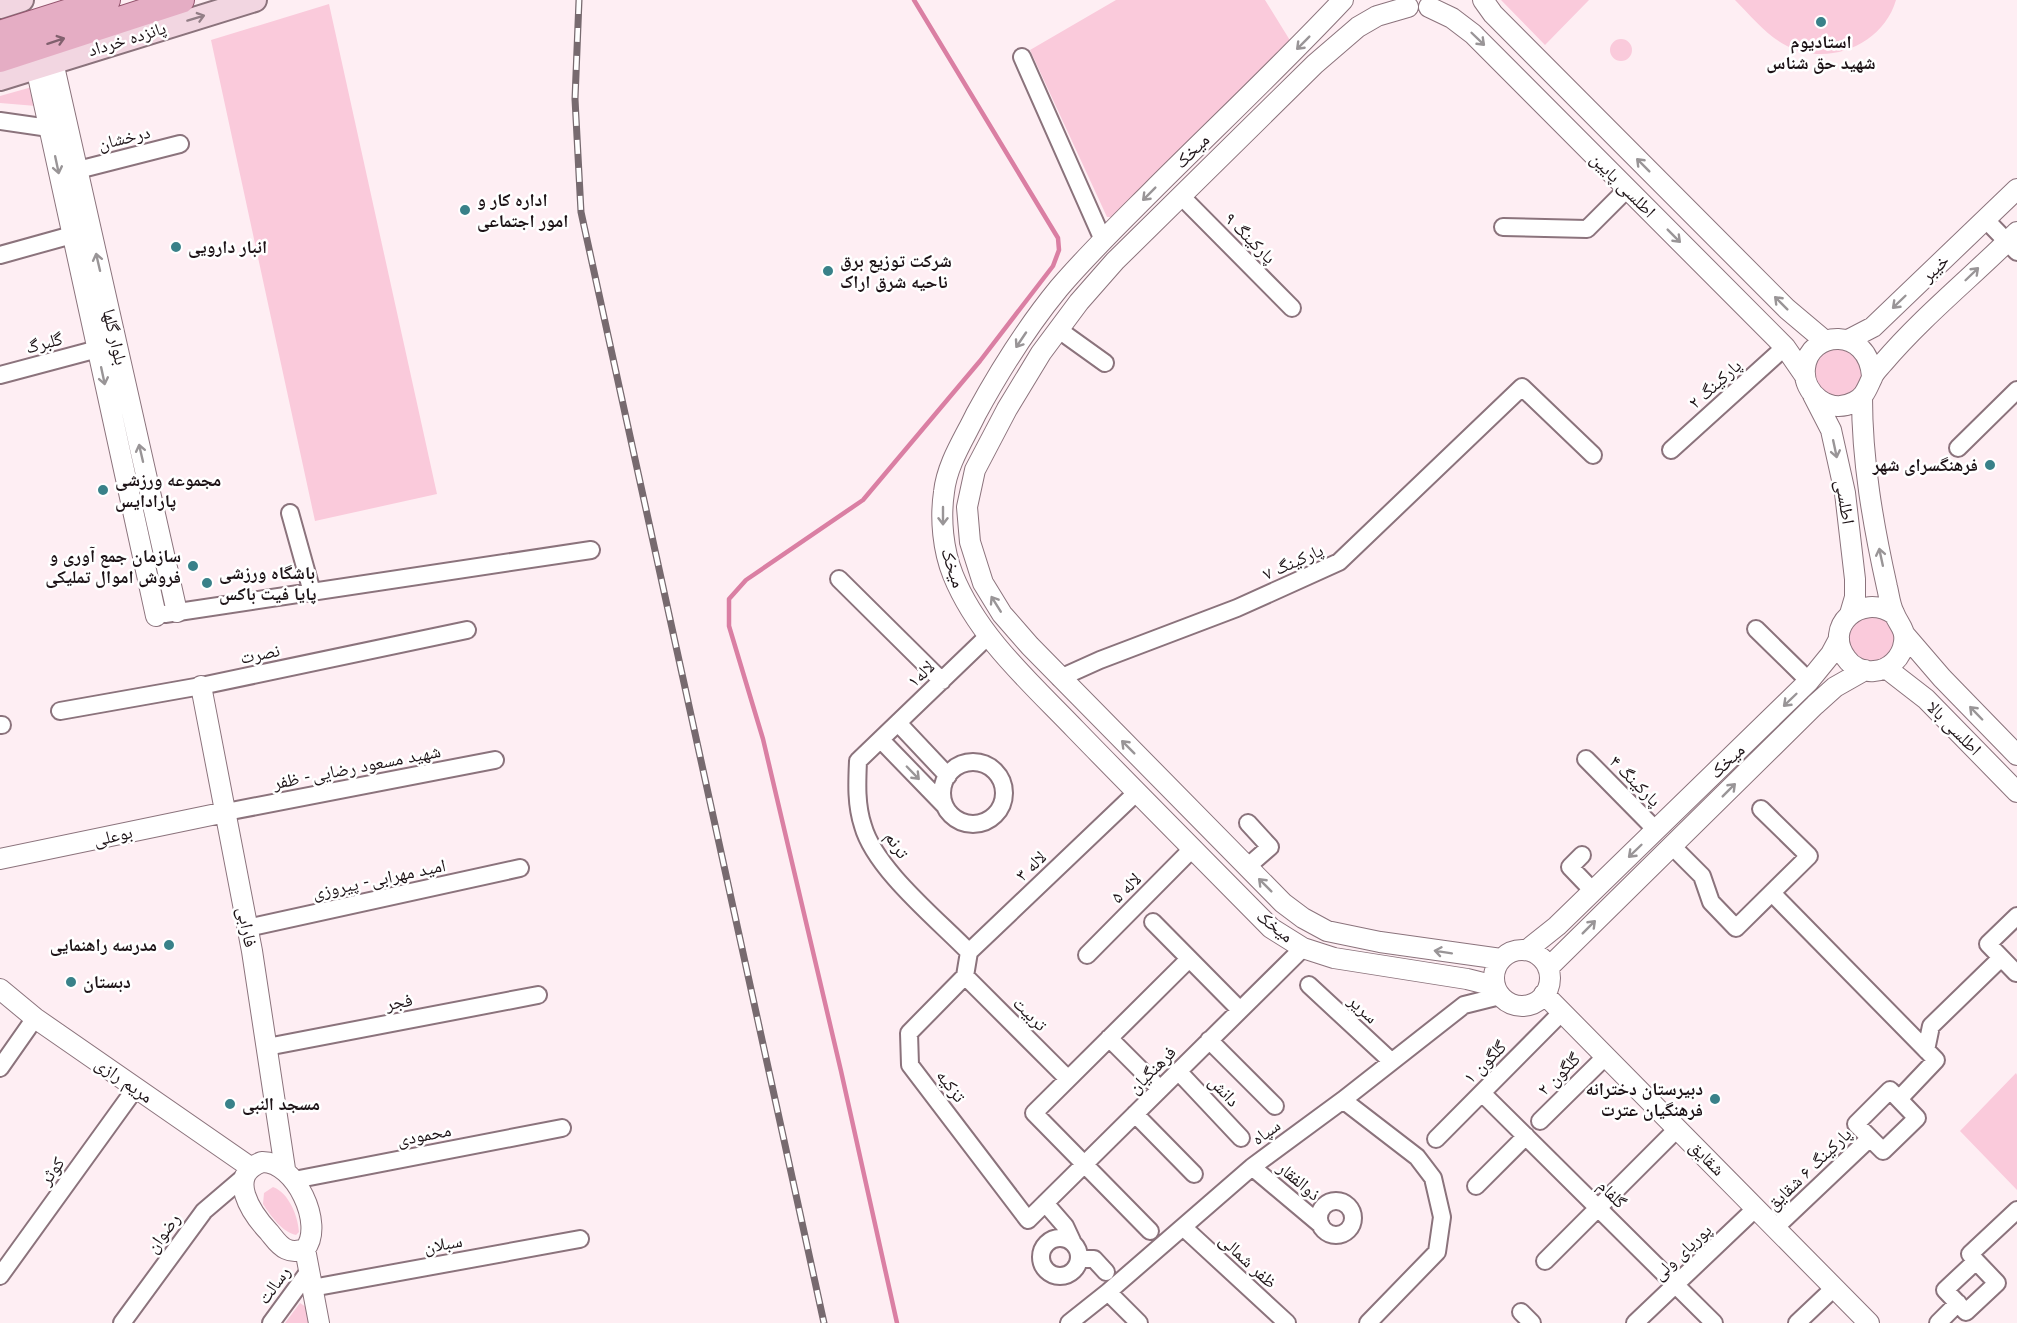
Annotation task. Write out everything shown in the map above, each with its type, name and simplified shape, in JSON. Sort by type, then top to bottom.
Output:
[{"type":"main road","points":[[0,7],[22,0]]},
{"type":"main road","points":[[0,34],[107,0]]},
{"type":"main road","name":"پانزده خرداد","points":[[0,59],[182,0]]},
{"type":"main road","name":"پانزده خرداد","points":[[0,79],[255,0]]},
{"type":"street","name":"میخک","points":[[1343,0],[1304,42],[1103,240],[1059,289],[1022,338],[986,397],[952,461],[944,490],[945,548],[957,584],[988,636],[1012,664],[1271,928],[1303,948],[1334,958],[1467,979],[1498,991]]},
{"type":"street","name":"اطلسی پایین","points":[[1483,0],[1493,14],[1787,309],[1825,342]]},
{"type":"street","name":"میخک","points":[[1436,3],[1401,4],[1358,27],[1315,64],[1115,261],[1041,353],[1007,409],[975,470],[967,507],[970,542],[983,583],[1002,614],[1060,678],[1283,903],[1303,918],[1327,931],[1371,941],[1501,960]]},
{"type":"street","name":"اطلسی پایین","points":[[1436,3],[1473,34],[1785,347],[1805,376]]},
{"type":"street","points":[[1022,57],[1103,240]]},
{"type":"street","name":"بلوار گلها","points":[[45,64],[49,128],[72,235],[107,347],[177,612]]},
{"type":"street","name":"بلوار گلها","points":[[45,64],[78,170],[107,347],[156,616]]},
{"type":"street","points":[[0,121],[49,128]]},
{"type":"street","points":[[1601,163],[1621,142]]},
{"type":"street","name":"درخشان","points":[[78,170],[180,144]]},
{"type":"street","points":[[1503,227],[1587,229],[1627,189]]},
{"type":"street","name":"خیبر","points":[[1848,340],[1873,327],[2017,189]]},
{"type":"street","name":"پارکینگ ۹","points":[[1181,196],[1292,308]]},
{"type":"street","points":[[1986,220],[2014,242]]},
{"type":"street","points":[[0,255],[72,235]]},
{"type":"street","name":"خیبر","points":[[1872,376],[1899,345],[2014,242]]},
{"type":"street","points":[[1059,330],[1105,363]]},
{"type":"street","points":[[1836,339],[1848,340],[1858,345],[1867,354],[1872,376],[1869,387],[1862,397],[1853,403],[1832,406],[1821,402],[1813,395],[1805,376],[1805,366],[1816,347],[1836,339]]},
{"type":"street","name":"گلبرگ","points":[[0,375],[107,347]]},
{"type":"street","name":"پارکینگ ۲","points":[[1671,450],[1785,347]]},
{"type":"street","name":"پارکینگ ۷","points":[[1060,678],[1100,660],[1237,608],[1339,562],[1522,387],[1593,455]]},
{"type":"street","points":[[1958,448],[2017,390]]},
{"type":"street","name":"اطلسی","points":[[1813,395],[1831,430],[1845,493],[1855,579],[1855,597],[1850,614]]},
{"type":"street","name":"اطلسی","points":[[1862,397],[1863,444],[1869,489],[1878,545],[1894,614]]},
{"type":"street","points":[[290,513],[312,592]]},
{"type":"street","points":[[156,616],[591,549]]},
{"type":"street","points":[[839,579],[942,681]]},
{"type":"street","points":[[1867,606],[1877,606],[1894,614],[1903,627],[1905,635],[1901,654],[1886,668],[1872,671],[1854,666],[1846,659],[1839,639],[1840,630],[1850,614],[1867,606]]},
{"type":"street","points":[[1756,629],[1809,681]]},
{"type":"street","name":"نصرت","points":[[60,711],[201,686],[467,630]]},
{"type":"street","name":"اطلسی بالا","points":[[1905,635],[1942,678],[2017,755]]},
{"type":"street","name":"لاله۱","points":[[881,740],[988,636]]},
{"type":"street","name":"میخک","points":[[1527,950],[1540,941],[1593,891],[1809,681],[1831,654],[1839,639]]},
{"type":"street","name":"اطلسی بالا","points":[[1886,668],[1926,699],[2017,792]]},
{"type":"street","name":"میخک","points":[[1548,968],[1835,687],[1864,670]]},
{"type":"street","name":"فارابی","points":[[201,686],[247,928],[290,1175],[306,1205],[313,1228],[312,1240],[305,1249]]},
{"type":"street","points":[[899,724],[948,776]]},
{"type":"street","points":[[881,740],[959,821],[980,824],[997,813],[1004,795],[999,776],[983,764],[973,762],[963,764],[954,769],[943,786],[942,796],[945,806]]},
{"type":"street","name":"ترنم","points":[[881,740],[858,761],[856,788],[863,827],[882,865],[969,952]]},
{"type":"street","name":"پارکینگ ۴","points":[[1586,759],[1656,830]]},
{"type":"street","name":"شهید مسعود رضایی - ظفر","points":[[226,813],[495,760]]},
{"type":"street","name":"لاله ۳","points":[[969,952],[1137,792]]},
{"type":"street","points":[[1656,830],[1702,876],[1711,902],[1736,928],[1809,856],[1761,809]]},
{"type":"street","name":"بوعلی","points":[[0,859],[226,813]]},
{"type":"street","points":[[1247,867],[1270,847],[1248,823]]},
{"type":"street","name":"لاله ۵","points":[[1087,955],[1193,848]]},
{"type":"street","points":[[1582,855],[1570,867],[1593,891]]},
{"type":"street","name":"امید مهرابی - پیروزی","points":[[247,928],[520,868]]},
{"type":"street","points":[[1772,893],[1936,1060],[1899,1099]]},
{"type":"street","points":[[2017,916],[1988,944],[2016,973],[2017,971]]},
{"type":"street","points":[[1153,922],[1240,1010]]},
{"type":"street","name":"فرهنگیان","points":[[1028,1220],[1303,948]]},
{"type":"street","points":[[1527,950],[1540,957],[1548,968],[1550,982],[1545,994],[1537,1001],[1528,1005],[1518,1005],[1508,1002],[1498,991],[1494,975],[1501,960],[1513,951],[1527,950]]},
{"type":"street","points":[[965,976],[969,952]]},
{"type":"street","points":[[1926,1050],[1931,1026],[2001,958]]},
{"type":"street","points":[[1150,1231],[1034,1113],[1190,959]]},
{"type":"street","name":"تربیت","points":[[965,976],[1068,1079]]},
{"type":"street","name":"تزکیه","points":[[965,976],[909,1033],[910,1065],[1028,1220]]},
{"type":"street","name":"سریر","points":[[1310,985],[1391,1061]]},
{"type":"street","name":"مریم رازی","points":[[0,989],[35,1018],[248,1171]]},
{"type":"street","name":"سپاه","points":[[1069,1323],[1252,1167],[1343,1100],[1464,1005],[1498,991]]},
{"type":"street","name":"شقایق","points":[[1545,994],[1869,1323]]},
{"type":"street","name":"فجر","points":[[267,1047],[538,995]]},
{"type":"street","name":"گلگون ۱","points":[[1436,1139],[1562,1012]]},
{"type":"street","points":[[0,1068],[35,1018]]},
{"type":"street","points":[[1109,1038],[1160,1089]]},
{"type":"street","points":[[1209,1040],[1275,1106]]},
{"type":"street","name":"گلگون ۲","points":[[1540,1121],[1606,1056]]},
{"type":"street","name":"دانش","points":[[1178,1071],[1241,1138]]},
{"type":"street","name":"کوثر","points":[[0,1276],[135,1089]]},
{"type":"street","points":[[1890,1090],[1899,1099],[1917,1118],[1883,1151],[1856,1124],[1890,1090]]},
{"type":"street","name":"گلفام","points":[[1482,1093],[1714,1323]]},
{"type":"street","points":[[1343,1100],[1417,1157],[1433,1178],[1442,1217],[1437,1252],[1368,1323]]},
{"type":"street","points":[[1135,1114],[1194,1174]]},
{"type":"street","name":"محمودی","points":[[290,1175],[562,1128]]},
{"type":"street","points":[[1545,1261],[1671,1135]]},
{"type":"street","points":[[1476,1186],[1526,1136]]},
{"type":"street","name":"پارکینگ ۶ شقایق","points":[[1775,1228],[1870,1138]]},
{"type":"street","points":[[290,1175],[267,1162],[248,1171],[245,1197],[261,1224],[285,1248],[294,1251],[305,1249],[319,1323]]},
{"type":"street","name":"ذوالفقار","points":[[1252,1167],[1320,1225]]},
{"type":"street","name":"رضوان","points":[[122,1323],[204,1210],[248,1171]]},
{"type":"street","points":[[1045,1203],[1065,1226],[1077,1246],[1080,1258],[1074,1270],[1063,1276],[1051,1274],[1042,1264],[1041,1252],[1048,1241],[1060,1237],[1072,1241]]},
{"type":"street","name":"پوریای ولی","points":[[1635,1323],[1756,1208]]},
{"type":"street","points":[[1976,1261],[1945,1290],[1966,1312],[1997,1283],[1970,1254],[2017,1210]]},
{"type":"street","name":"ظفر شمالی","points":[[1183,1227],[1287,1323]]},
{"type":"street","name":"سبلان","points":[[311,1280],[580,1239]]},
{"type":"street","points":[[1080,1258],[1094,1259],[1106,1272]]},
{"type":"street","name":"رسالت","points":[[271,1323],[311,1280]]},
{"type":"street","points":[[1797,1323],[1834,1288]]},
{"type":"street","points":[[1108,1292],[1139,1323]]},
{"type":"street","points":[[1938,1323],[1958,1303]]},
{"type":"shaded area","points":[[1116,0],[1265,0],[1291,42],[1116,217],[1107,217],[1030,50]]},
{"type":"shaded area","points":[[1501,0],[1589,0],[1545,45]]},
{"type":"shaded area","name":"استادیوم شهید حق شناس","points":[[1735,0],[1896,0],[1889,16],[1867,40],[1836,53],[1820,54],[1803,52],[1780,42],[1759,25]]},
{"type":"shaded area","points":[[329,4],[437,494],[315,521],[211,40]]},
{"type":"shaded area","points":[[1621,39],[1631,46],[1632,50],[1625,60],[1621,61],[1611,54],[1610,50],[1617,40]]},
{"type":"shaded area","points":[[32,87],[36,106],[0,103],[0,96]]},
{"type":"shaded area","points":[[1833,348],[1843,348],[1858,358],[1862,372],[1858,386],[1852,392],[1843,396],[1833,396],[1818,386],[1814,377],[1814,367],[1824,352]]},
{"type":"shaded area","points":[[1872,616],[1881,617],[1889,622],[1894,630],[1894,648],[1889,656],[1881,661],[1872,662],[1863,661],[1855,656],[1850,648],[1849,639],[1850,630],[1855,622],[1863,617]]},
{"type":"shaded area","points":[[2016,1073],[2017,1075],[2017,1190],[1960,1131]]},
{"type":"shaded area","points":[[273,1187],[284,1194],[295,1212],[299,1232],[296,1235],[282,1227],[263,1204],[264,1193]]},
{"type":"shaded area","points":[[300,1303],[306,1307],[309,1323],[285,1323]]},
{"type":"waterway","points":[[897,1323],[763,739],[729,626],[729,599],[746,580],[863,500],[980,361],[1053,266],[1059,250],[1058,238],[914,0]]},
{"type":"railway","points":[[579,0],[575,99],[581,212],[824,1323]]},
{"type":"place","name":"استادیوم شهید حق شناس","points":[[1821,22]]},
{"type":"place","name":"اداره کار و امور اجتماعی","points":[[465,210]]},
{"type":"place","name":"انبار دارویی","points":[[176,247]]},
{"type":"place","name":"شرکت توزیع برق ناحیه شرق اراک","points":[[828,271]]},
{"type":"place","name":"فرهنگسرای شهر","points":[[1990,465]]},
{"type":"place","name":"مجموعه ورزشی پارادایس","points":[[103,490]]},
{"type":"place","name":"سازمان جمع آوری و فروش اموال تملیکی","points":[[193,566]]},
{"type":"place","name":"باشگاه ورزشی پایا فیت باکس","points":[[207,583]]},
{"type":"place","name":"مدرسه راهنمایی","points":[[169,945]]},
{"type":"place","name":"دبستان","points":[[71,982]]},
{"type":"place","name":"دبیرستان دخترانه فرهنگیان عترت","points":[[1715,1099]]},
{"type":"place","name":"مسجد النبی","points":[[230,1104]]}]
